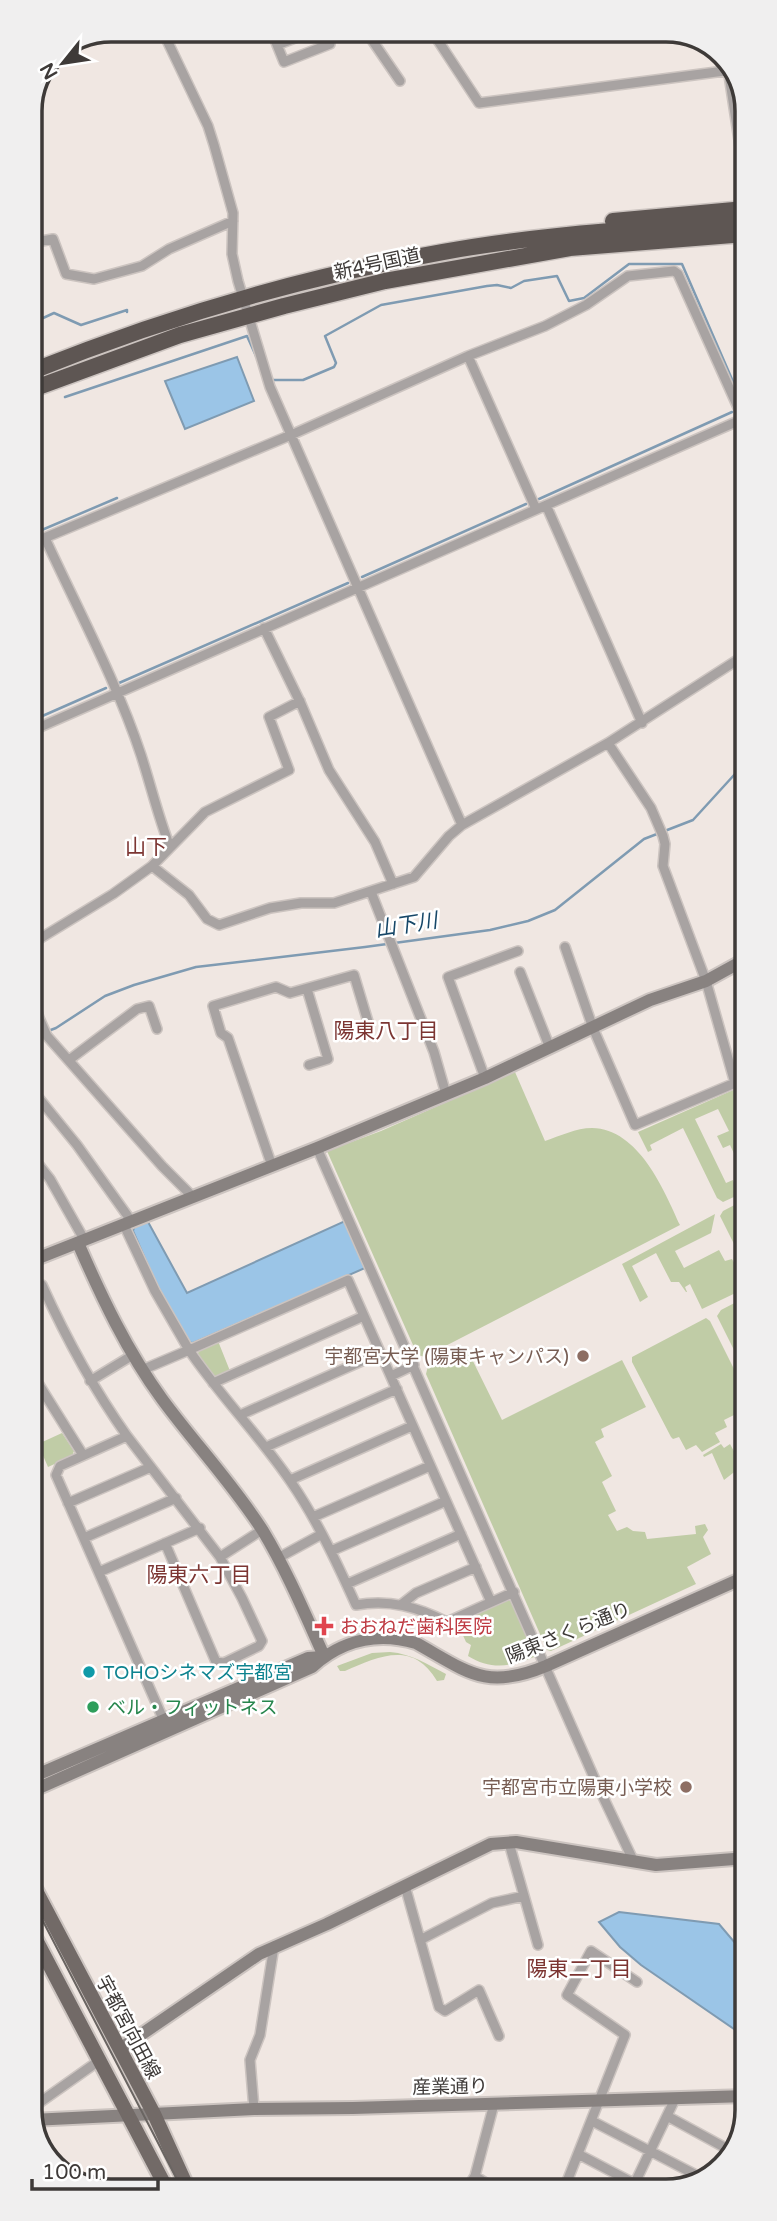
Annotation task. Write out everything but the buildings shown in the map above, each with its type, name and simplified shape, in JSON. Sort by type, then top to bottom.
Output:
[{"type":"highway","points":[[519,249],[567,227],[735,210]]},
{"type":"highway","name":"新4号国道","points":[[42,367],[102,344],[242,297],[384,263],[735,222]]},
{"type":"highway","name":"新4号国道","points":[[42,386],[180,335],[248,315],[519,249],[582,247],[735,235]]},
{"type":"highway","points":[[519,249],[735,243]]},
{"type":"main road","name":"宇都宮向田線","points":[[42,1902],[154,2114],[184,2179]]},
{"type":"main road","points":[[42,1951],[162,2179]]},
{"type":"street","points":[[168,42],[208,125],[233,221],[232,254],[242,297],[270,387],[462,825]]},
{"type":"street","points":[[276,42],[284,62],[330,44],[329,42]]},
{"type":"street","points":[[277,45],[285,42]]},
{"type":"street","points":[[373,42],[400,81]]},
{"type":"street","points":[[439,42],[479,103],[720,69]]},
{"type":"street","points":[[42,241],[53,239],[66,275],[94,279],[142,266],[169,250],[233,221]]},
{"type":"street","points":[[42,539],[291,435],[468,356],[545,326],[586,305],[628,276],[674,271],[678,274],[735,400]]},
{"type":"street","points":[[468,356],[536,509]]},
{"type":"street","points":[[42,726],[735,424]]},
{"type":"street","points":[[546,505],[642,723]]},
{"type":"street","points":[[45,538],[116,693],[141,755],[156,811],[170,847]]},
{"type":"street","points":[[264,628],[300,701],[329,770],[375,842],[393,884]]},
{"type":"street","points":[[152,866],[189,895],[206,919],[219,925],[270,908],[301,903],[334,903],[414,877],[462,825],[642,723],[735,662]]},
{"type":"street","points":[[42,937],[113,894],[152,866],[205,812],[289,769],[269,717],[300,701]]},
{"type":"street","points":[[565,947],[593,1028],[635,1125],[735,1083],[706,981],[663,866],[663,836],[654,814],[608,743]]},
{"type":"street","points":[[371,892],[434,1052],[446,1094]]},
{"type":"street","points":[[485,1078],[448,977],[518,951]]},
{"type":"street","points":[[42,1257],[485,1078],[650,1000],[706,981],[735,965]]},
{"type":"street","points":[[520,972],[550,1048]]},
{"type":"street","points":[[272,1166],[228,1038],[221,1033],[213,1006],[276,987],[290,993],[354,975],[369,1025]]},
{"type":"street","points":[[307,989],[328,1059],[309,1065]]},
{"type":"street","points":[[69,1060],[137,1009],[149,1006],[157,1029]]},
{"type":"street","points":[[42,1025],[47,1036],[193,1198]]},
{"type":"street","points":[[42,1102],[77,1145],[128,1223],[155,1291],[189,1350],[290,1480],[331,1551],[356,1605],[374,1602],[402,1604],[447,1622],[514,1592]]},
{"type":"street","points":[[317,1148],[634,1861]]},
{"type":"street","points":[[42,1169],[50,1179],[82,1242],[109,1311],[133,1355],[262,1530],[324,1657]]},
{"type":"street","points":[[142,1370],[348,1280],[491,1602]]},
{"type":"street","points":[[42,1285],[71,1348],[90,1381],[127,1436],[220,1557],[242,1598],[261,1642],[259,1646],[224,1662],[216,1662],[165,1544]]},
{"type":"street","points":[[213,1382],[364,1316]]},
{"type":"street","points":[[240,1415],[380,1353]]},
{"type":"street","points":[[90,1381],[133,1355]]},
{"type":"street","points":[[391,1376],[414,1365]]},
{"type":"street","points":[[42,1387],[83,1455]]},
{"type":"street","points":[[266,1447],[397,1389]]},
{"type":"street","points":[[290,1480],[412,1426]]},
{"type":"street","points":[[127,1436],[60,1466],[56,1475],[164,1721]]},
{"type":"street","points":[[313,1517],[430,1466]]},
{"type":"street","points":[[68,1503],[151,1467]]},
{"type":"street","points":[[84,1538],[176,1498]]},
{"type":"street","points":[[331,1551],[446,1501]]},
{"type":"street","points":[[99,1572],[200,1528]]},
{"type":"street","points":[[220,1557],[262,1530]]},
{"type":"street","points":[[278,1558],[322,1534]]},
{"type":"street","points":[[347,1584],[460,1534]]},
{"type":"street","points":[[402,1604],[416,1593],[475,1567]]},
{"type":"street","name":"陽東さくら通り","points":[[42,1787],[312,1667],[324,1657],[356,1642],[385,1637],[416,1643],[463,1670],[482,1676],[509,1678],[546,1666],[735,1581]]},
{"type":"street","name":"陽東さくら通り","points":[[42,1773],[308,1658],[324,1657]]},
{"type":"street","points":[[509,1843],[538,1945]]},
{"type":"street","points":[[120,2049],[259,1954],[491,1844],[509,1843],[669,1865],[735,1859]]},
{"type":"street","points":[[405,1886],[439,2007],[445,2011],[479,1990],[499,2036]]},
{"type":"street","points":[[420,1940],[492,1903],[524,1896]]},
{"type":"street","points":[[254,2109],[250,2060],[260,2035],[274,1946]]},
{"type":"street","points":[[568,2179],[625,2035],[566,1995],[591,1951],[637,1982]]},
{"type":"street","points":[[42,2101],[100,2060]]},
{"type":"street","name":"産業通り","points":[[128,2115],[254,2109],[735,2096]]},
{"type":"street","points":[[637,2179],[675,2099]]},
{"type":"street","points":[[473,2179],[494,2104]]},
{"type":"street","points":[[43,2119],[128,2115]]},
{"type":"street","points":[[667,2116],[724,2147]]},
{"type":"street","points":[[592,2121],[693,2173]]},
{"type":"street","points":[[578,2154],[622,2179]]},
{"type":"street","points":[[475,2176],[480,2179]]},
{"type":"green space","points":[[515,1072],[545,1141],[586,1128],[609,1131],[623,1139],[636,1150],[658,1179],[680,1225],[424,1357],[417,1354],[327,1151],[381,1131]]},
{"type":"green space","points":[[735,1089],[735,1156],[730,1145],[723,1148],[717,1136],[729,1131],[718,1109],[695,1119],[726,1183],[733,1180],[735,1196],[723,1202],[717,1198],[683,1128],[650,1145],[652,1150],[648,1152],[638,1132]]},
{"type":"green space","points":[[735,1205],[735,1246],[720,1216],[723,1211]]},
{"type":"green space","points":[[715,1214],[711,1233],[675,1251],[684,1268],[719,1250],[725,1261],[732,1259],[735,1264],[735,1293],[702,1309],[690,1284],[685,1287],[686,1292],[679,1282],[671,1282],[656,1253],[632,1266],[648,1297],[640,1302],[622,1264]]},
{"type":"green space","points":[[735,1303],[735,1352],[717,1316],[721,1310]]},
{"type":"green space","points":[[706,1318],[710,1321],[735,1371],[735,1414],[724,1420],[727,1427],[715,1433],[720,1442],[702,1452],[696,1445],[686,1450],[679,1437],[673,1439],[632,1362],[632,1357]]},
{"type":"green space","points":[[218,1341],[230,1371],[216,1377],[211,1375],[197,1355],[200,1349]]},
{"type":"green space","points":[[467,1349],[502,1420],[622,1360],[646,1407],[601,1429],[604,1437],[595,1442],[612,1476],[602,1482],[616,1511],[608,1515],[617,1531],[627,1527],[633,1531],[645,1532],[647,1539],[696,1534],[695,1526],[705,1524],[708,1530],[703,1537],[711,1554],[687,1567],[696,1584],[551,1651],[547,1650],[426,1374],[428,1366],[448,1357],[451,1362],[457,1359],[455,1354]]},
{"type":"green space","points":[[62,1433],[74,1451],[72,1456],[48,1467],[42,1453],[42,1442]]},
{"type":"green space","points":[[721,1444],[724,1448],[730,1444],[735,1453],[735,1471],[724,1480],[712,1453],[704,1457],[703,1455]]},
{"type":"green space","points":[[508,1599],[512,1600],[536,1652],[534,1657],[501,1666],[468,1656],[471,1645],[466,1642],[457,1622]]},
{"type":"green space","points":[[372,1653],[405,1655],[426,1663],[446,1674],[444,1680],[437,1681],[428,1668],[406,1656],[395,1655],[370,1660],[345,1671],[340,1671],[337,1666]]},
{"type":"water","points":[[237,357],[254,401],[185,429],[165,381]]},
{"type":"water","points":[[147,1220],[187,1293],[345,1221],[365,1268],[193,1343],[187,1342],[160,1293],[133,1231],[135,1225]]},
{"type":"water","points":[[619,1912],[719,1924],[735,1943],[735,2030],[641,1965],[620,1947],[599,1922]]},
{"type":"waterway","points":[[269,380],[303,380],[334,367],[336,363],[325,336],[381,305],[487,286],[511,288],[524,281],[557,276],[569,301],[584,298],[629,264],[682,264],[735,386]]},
{"type":"waterway","points":[[42,318],[54,313],[81,325],[127,312]]},
{"type":"waterway","points":[[65,397],[247,336],[256,356]]},
{"type":"waterway","points":[[539,499],[732,412]]},
{"type":"waterway","points":[[42,530],[117,498]]},
{"type":"waterway","points":[[362,577],[526,504]]},
{"type":"waterway","points":[[119,683],[348,583]]},
{"type":"waterway","points":[[42,716],[106,688]]},
{"type":"waterway","name":"山下川","points":[[48,1031],[105,996],[196,967],[490,930],[528,921],[555,910],[644,839],[693,820],[735,774]]},
{"type":"tram line","points":[[42,1919],[177,2179]]},
{"type":"place","name":"宇都宮大学 (陽東キャンパス)","points":[[583,1356]]},
{"type":"place","name":"おおねだ歯科医院","points":[[324,1626]]},
{"type":"place","name":"TOHOシネマズ宇都宮","points":[[89,1672]]},
{"type":"place","name":"ベル・フィットネス","points":[[93,1707]]},
{"type":"place","name":"宇都宮市立陽東小学校","points":[[686,1787]]},
{"type":"district","name":"山下","points":[[146,847]]},
{"type":"district","name":"陽東八丁目","points":[[386,1031]]},
{"type":"district","name":"陽東六丁目","points":[[199,1575]]},
{"type":"district","name":"陽東二丁目","points":[[579,1969]]}]
